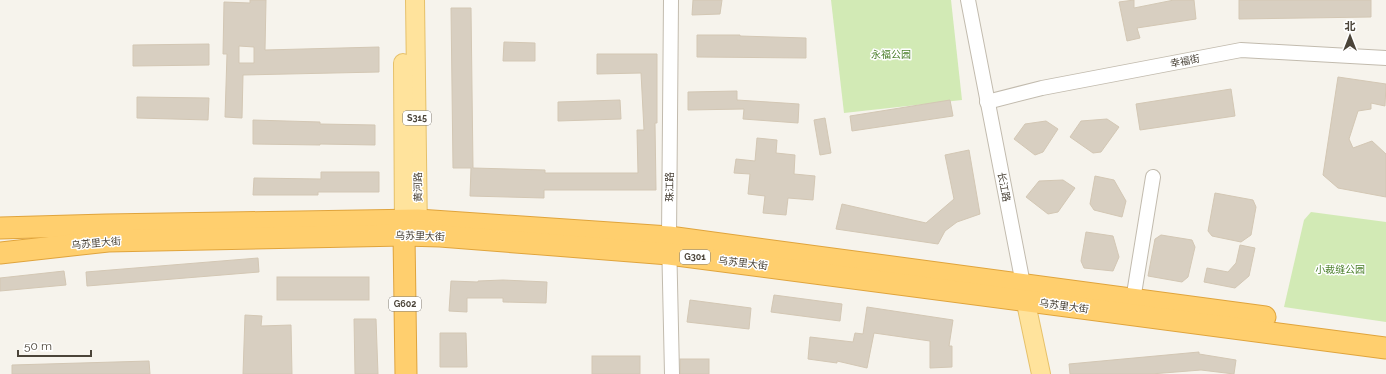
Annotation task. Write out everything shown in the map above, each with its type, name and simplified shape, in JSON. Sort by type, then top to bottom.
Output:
[{"type":"highway","name":"乌苏里大街","points":[[0,228],[106,225],[411,228],[669,245],[1024,292],[1386,348]]},
{"type":"highway","name":"乌苏里大街","points":[[0,253],[108,241],[411,228]]},
{"type":"highway","name":"黄河路","points":[[406,374],[411,228]]},
{"type":"highway","name":"黄河路","points":[[411,228],[420,374]]},
{"type":"highway","name":"乌苏里大街","points":[[1024,292],[1133,300],[1386,334]]},
{"type":"main road","name":"黄河路","points":[[403,0],[411,228]]},
{"type":"main road","name":"黄河路","points":[[411,228],[415,0]]},
{"type":"main road","name":"长江路","points":[[1024,292],[1041,374]]},
{"type":"street","name":"珠江路","points":[[671,0],[669,245],[672,374]]},
{"type":"street","name":"长江路","points":[[968,0],[1024,292]]},
{"type":"street","name":"幸福街","points":[[987,102],[1042,88],[1241,50],[1386,58]]},
{"type":"street","points":[[1133,300],[1153,177]]},
{"type":"green space","name":"永福公园","points":[[831,0],[951,0],[962,100],[844,113]]},
{"type":"green space","name":"小裁缝公园","points":[[1311,212],[1386,222],[1386,322],[1284,307],[1304,220]]},
{"type":"building","points":[[250,0],[266,0],[265,50],[379,47],[379,72],[243,75],[242,118],[225,117],[227,54],[223,54],[224,2],[250,3]],"holes":[[[239,46],[254,47],[254,63],[239,63]]]},
{"type":"building","points":[[693,0],[722,0],[720,14],[692,15]]},
{"type":"building","points":[[1134,0],[1134,8],[1174,0],[1194,0],[1196,19],[1137,28],[1140,38],[1127,41],[1119,2]]},
{"type":"building","points":[[1239,0],[1371,0],[1371,17],[1239,19]]},
{"type":"building","points":[[451,8],[471,8],[473,168],[545,170],[545,173],[638,173],[637,130],[644,130],[641,73],[597,74],[597,54],[657,54],[657,123],[655,123],[656,190],[544,190],[544,198],[470,196],[471,168],[453,168]]},
{"type":"building","points":[[697,35],[806,38],[806,58],[697,57]]},
{"type":"building","points":[[504,42],[535,43],[535,61],[503,61]]},
{"type":"building","points":[[209,44],[209,65],[133,66],[133,45]]},
{"type":"building","points":[[1338,77],[1386,84],[1385,106],[1371,103],[1371,109],[1358,111],[1349,139],[1353,148],[1372,141],[1386,154],[1386,197],[1338,188],[1323,175]]},
{"type":"building","points":[[1231,89],[1235,116],[1140,130],[1136,104]]},
{"type":"building","points":[[737,91],[737,100],[799,104],[798,123],[743,119],[744,109],[688,110],[688,92]]},
{"type":"building","points":[[137,97],[209,98],[208,120],[137,118]]},
{"type":"building","points":[[620,100],[621,119],[558,121],[558,102]]},
{"type":"building","points":[[950,100],[953,116],[852,131],[850,116]]},
{"type":"building","points":[[825,118],[831,153],[820,155],[814,120]]},
{"type":"building","points":[[1107,119],[1119,127],[1101,152],[1093,153],[1070,137],[1081,121]]},
{"type":"building","points":[[253,120],[320,122],[320,124],[375,125],[375,145],[253,144]]},
{"type":"building","points":[[1046,121],[1058,129],[1043,152],[1035,155],[1014,139],[1025,124]]},
{"type":"building","points":[[757,138],[777,140],[776,153],[795,155],[794,174],[815,176],[813,200],[788,198],[786,215],[763,213],[765,196],[748,194],[750,174],[734,173],[736,159],[755,161]]},
{"type":"building","points":[[969,150],[980,214],[957,222],[945,231],[938,244],[836,229],[842,204],[926,223],[954,199],[945,155]]},
{"type":"building","points":[[321,172],[379,172],[379,192],[318,192],[318,195],[253,195],[254,178],[321,179]]},
{"type":"building","points":[[1095,176],[1114,180],[1126,201],[1122,217],[1094,210],[1090,204]]},
{"type":"building","points":[[1063,180],[1075,188],[1058,212],[1048,214],[1026,197],[1039,181]]},
{"type":"building","points":[[1215,193],[1253,200],[1256,207],[1251,235],[1241,242],[1212,236],[1208,231]]},
{"type":"building","points":[[1086,232],[1113,236],[1119,257],[1113,271],[1084,268],[1081,261]]},
{"type":"building","points":[[1161,235],[1192,240],[1195,247],[1188,277],[1182,282],[1148,276],[1155,239]]},
{"type":"building","points":[[1240,245],[1255,248],[1249,276],[1235,288],[1204,282],[1207,268],[1228,272],[1236,263]]},
{"type":"building","points":[[258,258],[259,272],[87,286],[86,272]]},
{"type":"building","points":[[64,271],[66,285],[0,291],[0,278]]},
{"type":"building","points":[[277,277],[369,277],[369,300],[277,300]]},
{"type":"building","points":[[503,280],[547,282],[546,303],[503,302],[503,298],[467,298],[467,312],[449,311],[451,281],[478,282]]},
{"type":"building","points":[[774,295],[842,304],[840,321],[771,312]]},
{"type":"building","points":[[690,300],[751,308],[749,329],[687,322]]},
{"type":"building","points":[[867,307],[953,320],[949,346],[952,346],[952,367],[930,368],[930,341],[874,333],[867,368],[837,361],[837,363],[808,359],[810,337],[853,342],[855,333],[863,334]]},
{"type":"building","points":[[245,315],[262,316],[261,326],[291,325],[292,374],[243,374]]},
{"type":"building","points":[[354,319],[376,319],[378,374],[355,374]]},
{"type":"building","points":[[440,333],[466,333],[467,367],[440,367]]},
{"type":"building","points":[[1199,352],[1199,354],[1236,360],[1234,374],[1201,370],[1151,374],[1070,374],[1069,364]]},
{"type":"building","points":[[592,356],[640,356],[640,374],[592,374]]},
{"type":"building","points":[[680,359],[709,359],[709,374],[680,374]]},
{"type":"building","points":[[149,361],[150,374],[12,374],[12,365]]}]
